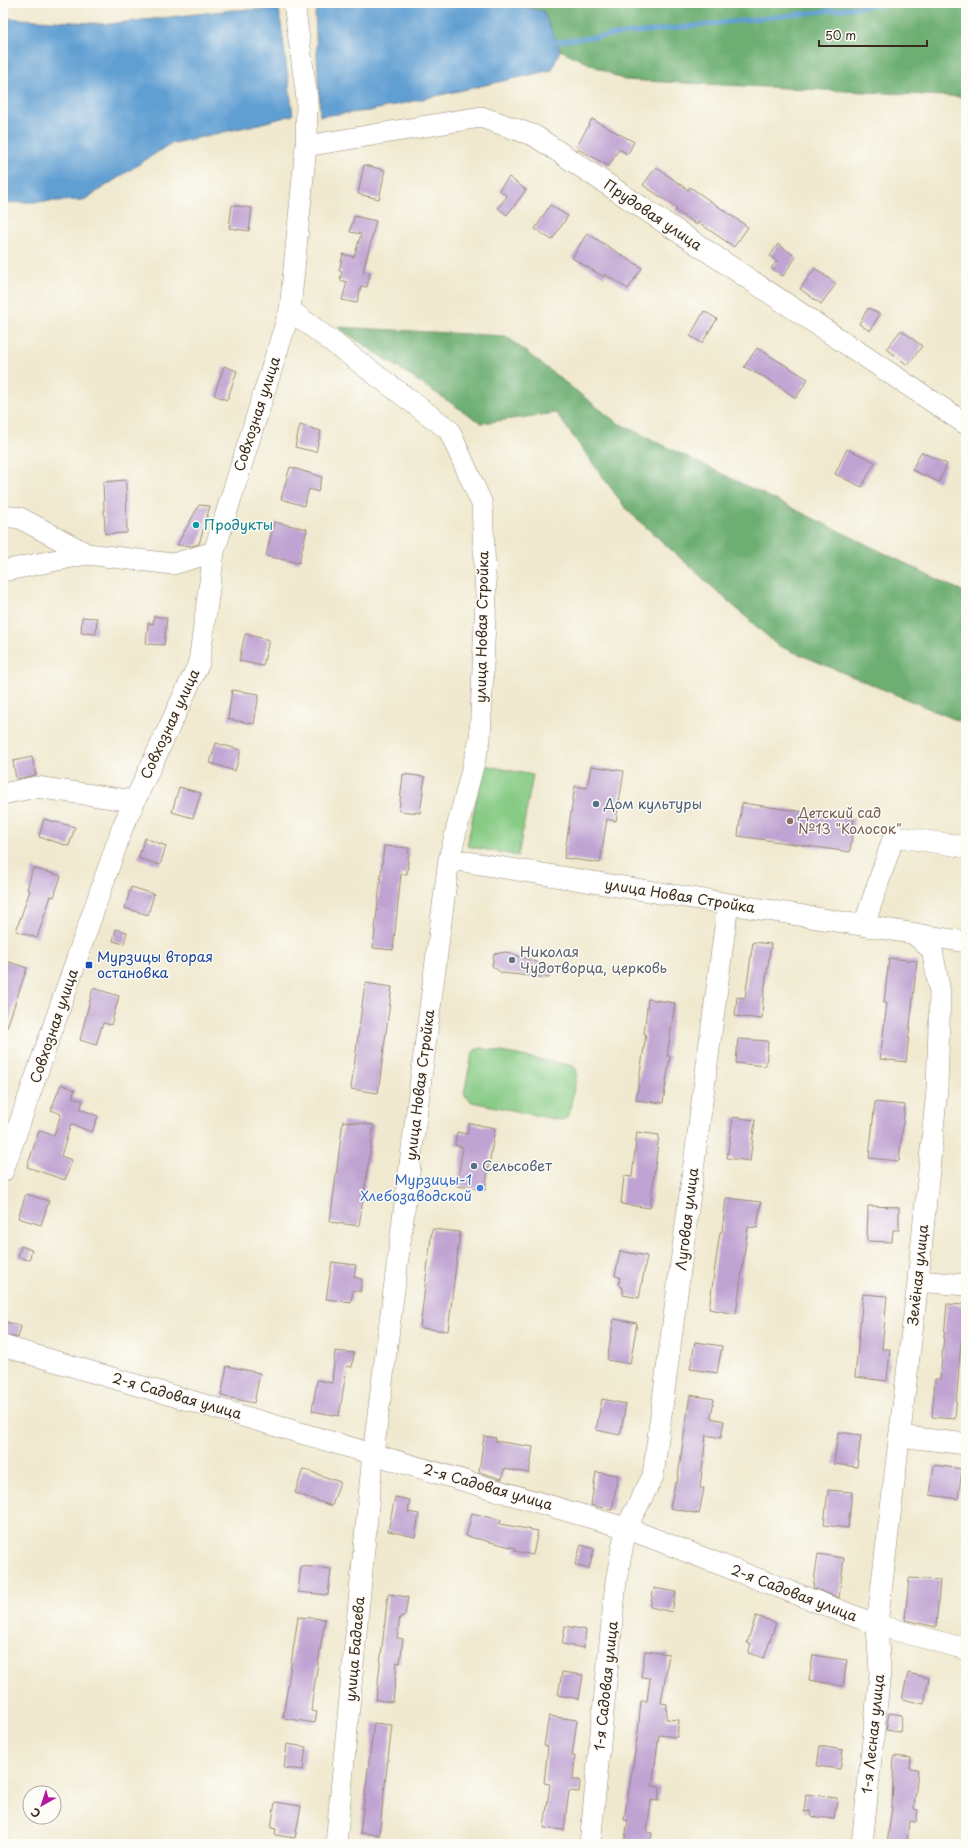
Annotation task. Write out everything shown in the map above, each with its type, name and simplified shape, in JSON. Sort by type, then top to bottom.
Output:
[{"type":"street","name":"Совхозная улица","points":[[3,1171],[123,826],[199,663],[214,552],[290,310],[306,146],[307,99],[294,3]]},
{"type":"street","name":"Прудовая улица","points":[[306,146],[481,117],[535,136],[966,424]]},
{"type":"street","name":"улица Новая Стройка","points":[[290,310],[449,430],[482,504],[486,596],[480,739],[448,859],[374,1454]]},
{"type":"street","points":[[3,516],[20,518],[87,554]]},
{"type":"street","points":[[3,571],[87,554],[173,564],[214,552]]},
{"type":"street","points":[[3,794],[36,787],[134,801]]},
{"type":"street","points":[[864,925],[894,836],[966,847]]},
{"type":"street","name":"улица Новая Стройка","points":[[448,859],[966,942]]},
{"type":"street","name":"Луговая улица","points":[[626,1528],[653,1476],[728,904]]},
{"type":"street","name":"Зелёная улица","points":[[877,1625],[918,1281],[937,1089],[940,992],[932,950],[913,933]]},
{"type":"street","points":[[918,1281],[966,1285]]},
{"type":"street","name":"2-я Садовая улица","points":[[3,1346],[626,1528],[877,1625],[966,1649]]},
{"type":"street","points":[[899,1436],[966,1444]]},
{"type":"street","name":"улица Бадаева","points":[[336,1844],[374,1454]]},
{"type":"street","name":"1-я Садовая улица","points":[[590,1844],[616,1581],[626,1528]]},
{"type":"street","name":"1-я Лесная улица","points":[[862,1844],[880,1673],[877,1625]]},
{"type":"green space","points":[[503,3],[966,3],[966,97],[624,80],[560,50],[543,11]]},
{"type":"green space","points":[[337,327],[506,336],[616,422],[966,593],[966,724],[777,645],[627,510],[556,413],[481,423]]},
{"type":"green space","points":[[483,765],[533,775],[518,856],[467,846]]},
{"type":"green space","points":[[481,1048],[573,1066],[577,1073],[569,1114],[565,1119],[559,1120],[472,1102],[464,1093],[472,1054],[475,1050]]},
{"type":"water","points":[[321,3],[503,3],[543,11],[560,50],[552,70],[369,111],[320,116],[315,14]]},
{"type":"water","points":[[279,9],[293,115],[170,144],[84,200],[3,203],[3,18],[108,24],[232,10]]},
{"type":"building","points":[[592,119],[634,142],[628,154],[619,149],[609,166],[576,148]]},
{"type":"building","points":[[364,165],[385,170],[379,199],[358,194]]},
{"type":"building","points":[[656,167],[688,190],[690,187],[748,227],[734,247],[698,222],[697,225],[675,210],[677,208],[643,185]]},
{"type":"building","points":[[509,177],[526,190],[507,215],[498,208],[507,196],[499,190]]},
{"type":"building","points":[[232,205],[252,208],[249,231],[229,228]]},
{"type":"building","points":[[550,205],[568,216],[552,240],[535,229]]},
{"type":"building","points":[[354,216],[376,221],[363,272],[370,273],[367,287],[361,286],[357,303],[342,300],[347,282],[340,280],[342,271],[339,271],[343,254],[354,257],[361,234],[350,232]]},
{"type":"building","points":[[587,233],[642,268],[628,289],[605,274],[604,277],[572,258]]},
{"type":"building","points":[[778,244],[796,257],[783,276],[771,268],[777,261],[770,256]]},
{"type":"building","points":[[815,268],[836,284],[821,304],[800,289]]},
{"type":"building","points":[[868,308],[880,314],[870,331],[859,324]]},
{"type":"building","points":[[704,311],[717,319],[702,343],[690,336]]},
{"type":"building","points":[[901,330],[922,346],[908,365],[886,349]]},
{"type":"building","points":[[757,348],[808,379],[796,398],[768,379],[744,367]]},
{"type":"building","points":[[224,366],[237,371],[227,400],[214,395]]},
{"type":"building","points":[[300,425],[321,431],[316,452],[295,447]]},
{"type":"building","points":[[847,449],[875,462],[862,487],[835,474]]},
{"type":"building","points":[[921,452],[947,464],[939,482],[912,470]]},
{"type":"building","points":[[290,467],[322,477],[318,492],[309,489],[304,506],[281,499]]},
{"type":"building","points":[[126,480],[127,533],[105,534],[103,482]]},
{"type":"building","name":"Продукты","points":[[199,505],[210,506],[199,544],[192,546],[177,545]]},
{"type":"building","points":[[274,522],[307,529],[299,563],[266,556]]},
{"type":"building","points":[[154,616],[167,618],[164,645],[146,644],[148,623],[153,624]]},
{"type":"building","points":[[82,617],[97,618],[96,634],[81,633]]},
{"type":"building","points":[[245,634],[269,640],[263,666],[239,661]]},
{"type":"building","points":[[232,690],[259,694],[254,724],[228,719]]},
{"type":"building","points":[[216,743],[241,750],[235,771],[210,763]]},
{"type":"building","points":[[32,757],[36,775],[16,779],[13,761]]},
{"type":"building","name":"Дом культуры","points":[[591,766],[624,771],[616,821],[607,819],[600,863],[564,858],[575,786],[587,788]]},
{"type":"building","points":[[403,774],[425,777],[420,813],[399,811]]},
{"type":"building","points":[[179,787],[201,793],[193,818],[172,812]]},
{"type":"building","name":"Детский сад №13 \"Колосок\"","points":[[742,803],[854,819],[850,852],[738,836]]},
{"type":"building","points":[[44,819],[75,827],[69,846],[39,837]]},
{"type":"building","points":[[145,838],[166,846],[160,865],[138,858]]},
{"type":"building","points":[[384,846],[409,848],[407,874],[401,874],[393,950],[373,948]]},
{"type":"building","points":[[33,868],[61,876],[54,897],[51,896],[37,938],[16,931],[30,890],[27,889]]},
{"type":"building","points":[[131,887],[154,894],[148,915],[125,908]]},
{"type":"building","points":[[116,929],[127,932],[124,944],[113,941]]},
{"type":"building","points":[[753,942],[771,944],[763,1000],[762,1019],[735,1016],[737,997],[745,998]]},
{"type":"building","name":"Николая Чудотворца, церковь","points":[[506,952],[551,967],[549,978],[502,973],[492,966],[494,954]]},
{"type":"building","points":[[889,958],[917,961],[906,1062],[880,1059],[887,1003],[884,1003]]},
{"type":"building","points":[[3,960],[27,968],[5,1033],[3,1033]]},
{"type":"building","points":[[365,983],[392,987],[378,1093],[351,1089]]},
{"type":"building","points":[[93,988],[119,996],[111,1025],[103,1023],[96,1045],[80,1040]]},
{"type":"building","points":[[648,999],[675,1003],[667,1056],[670,1056],[663,1103],[636,1100],[646,1034],[644,1034]]},
{"type":"building","points":[[738,1039],[768,1041],[766,1066],[736,1063]]},
{"type":"building","points":[[61,1084],[75,1090],[72,1097],[83,1101],[80,1109],[98,1116],[92,1132],[71,1124],[61,1156],[72,1160],[65,1180],[27,1167],[39,1131],[54,1135],[61,1114],[51,1110]]},
{"type":"building","points":[[875,1102],[905,1105],[899,1161],[869,1158]]},
{"type":"building","points":[[733,1117],[755,1120],[750,1161],[727,1158]]},
{"type":"building","points":[[343,1121],[374,1125],[359,1226],[330,1222]]},
{"type":"building","name":"Сельсовет","points":[[469,1123],[495,1128],[485,1190],[457,1186],[463,1147],[455,1145],[457,1132],[467,1134]]},
{"type":"building","points":[[637,1132],[659,1135],[650,1208],[621,1204],[624,1176],[632,1177]]},
{"type":"building","points":[[26,1194],[49,1201],[41,1225],[18,1218]]},
{"type":"building","points":[[726,1198],[761,1202],[757,1228],[748,1227],[736,1314],[709,1309]]},
{"type":"building","points":[[868,1206],[899,1207],[899,1230],[893,1230],[892,1242],[867,1241]]},
{"type":"building","points":[[432,1229],[460,1232],[448,1331],[420,1328]]},
{"type":"building","points":[[21,1246],[32,1250],[29,1260],[18,1257]]},
{"type":"building","points":[[620,1251],[647,1256],[639,1298],[623,1295],[623,1289],[619,1284],[620,1277],[615,1276]]},
{"type":"building","points":[[332,1262],[356,1265],[354,1277],[362,1279],[360,1292],[353,1290],[351,1302],[326,1299]]},
{"type":"building","points":[[863,1294],[887,1296],[882,1349],[890,1349],[887,1381],[855,1377]]},
{"type":"building","points":[[947,1304],[966,1305],[966,1341],[961,1341],[955,1419],[932,1417],[935,1379],[940,1379]]},
{"type":"building","points":[[614,1319],[637,1323],[630,1364],[607,1360]]},
{"type":"building","points":[[3,1321],[21,1326],[18,1338],[3,1334]]},
{"type":"building","points":[[695,1342],[722,1346],[717,1373],[690,1369]]},
{"type":"building","points":[[335,1351],[354,1353],[352,1367],[347,1366],[339,1416],[312,1411],[317,1380],[332,1383]]},
{"type":"building","points":[[227,1366],[260,1373],[254,1403],[221,1396]]},
{"type":"building","points":[[690,1395],[714,1399],[711,1418],[724,1421],[721,1438],[706,1435],[700,1488],[704,1488],[699,1514],[670,1508],[675,1483],[677,1483]]},
{"type":"building","points":[[602,1399],[626,1404],[620,1435],[596,1430]]},
{"type":"building","points":[[838,1432],[861,1435],[857,1467],[834,1464]]},
{"type":"building","points":[[484,1436],[496,1438],[495,1441],[533,1447],[529,1473],[504,1469],[502,1479],[479,1472]]},
{"type":"building","points":[[934,1465],[962,1469],[958,1499],[930,1495]]},
{"type":"building","points":[[303,1469],[340,1482],[332,1506],[295,1493]]},
{"type":"building","points":[[596,1472],[618,1475],[612,1510],[591,1505]]},
{"type":"building","points":[[828,1490],[852,1492],[848,1528],[824,1525]]},
{"type":"building","points":[[395,1497],[410,1500],[408,1512],[419,1514],[415,1537],[388,1531]]},
{"type":"building","points":[[472,1513],[501,1520],[500,1524],[538,1531],[533,1555],[515,1551],[515,1548],[466,1536]]},
{"type":"building","points":[[581,1545],[594,1549],[589,1569],[575,1565]]},
{"type":"building","points":[[818,1554],[844,1558],[839,1598],[813,1588]]},
{"type":"building","points":[[301,1566],[331,1569],[328,1595],[298,1592]]},
{"type":"building","points":[[909,1578],[940,1580],[936,1627],[905,1620]]},
{"type":"building","points":[[654,1588],[676,1592],[672,1612],[650,1607]]},
{"type":"building","points":[[388,1594],[408,1597],[405,1615],[400,1617],[397,1638],[403,1639],[400,1663],[397,1662],[393,1702],[376,1700]]},
{"type":"building","points":[[756,1616],[776,1623],[764,1658],[748,1653],[751,1644],[747,1643]]},
{"type":"building","points":[[298,1617],[325,1619],[311,1711],[317,1712],[315,1723],[283,1718]]},
{"type":"building","points":[[565,1626],[586,1630],[584,1648],[562,1644]]},
{"type":"building","points":[[645,1651],[669,1654],[661,1703],[667,1704],[666,1719],[679,1720],[677,1737],[659,1735],[652,1786],[660,1787],[658,1801],[651,1800],[647,1832],[652,1833],[650,1844],[624,1844],[628,1821],[624,1820],[638,1733],[641,1701],[647,1701],[650,1678],[641,1677]]},
{"type":"building","points":[[813,1655],[847,1660],[843,1686],[809,1680]]},
{"type":"building","points":[[562,1672],[583,1675],[579,1699],[558,1695]]},
{"type":"building","points":[[908,1673],[929,1678],[924,1704],[902,1699]]},
{"type":"building","points":[[889,1713],[902,1715],[900,1732],[886,1730]]},
{"type":"building","points":[[549,1716],[577,1720],[572,1756],[575,1756],[573,1780],[580,1780],[579,1792],[569,1791],[564,1830],[544,1828],[550,1784],[544,1783],[548,1747],[544,1746]]},
{"type":"building","points":[[374,1723],[392,1725],[379,1835],[360,1833]]},
{"type":"building","points":[[287,1744],[306,1747],[303,1770],[284,1768]]},
{"type":"building","points":[[820,1746],[843,1750],[840,1769],[817,1766]]},
{"type":"building","points":[[894,1756],[911,1758],[910,1768],[918,1769],[914,1809],[918,1810],[916,1822],[909,1821],[907,1844],[887,1844],[892,1807]]},
{"type":"building","points":[[806,1794],[837,1798],[834,1819],[811,1816],[810,1811],[804,1812]]},
{"type":"building","points":[[275,1802],[301,1806],[295,1838],[275,1835],[276,1829],[271,1828]]},
{"type":"waterway","points":[[551,42],[897,3]]},
{"type":"place","name":"Продукты","points":[[196,525]]},
{"type":"place","name":"Дом культуры","points":[[596,804]]},
{"type":"place","name":"Детский сад №13 \"Колосок\"","points":[[790,821]]},
{"type":"place","name":"Николая Чудотворца, церковь","points":[[512,960]]},
{"type":"place","name":"Мурзицы вторая остановка","points":[[89,965]]},
{"type":"place","name":"Сельсовет","points":[[474,1166]]},
{"type":"place","name":"Мурзицы-1 Хлебозаводской","points":[[480,1188]]}]
